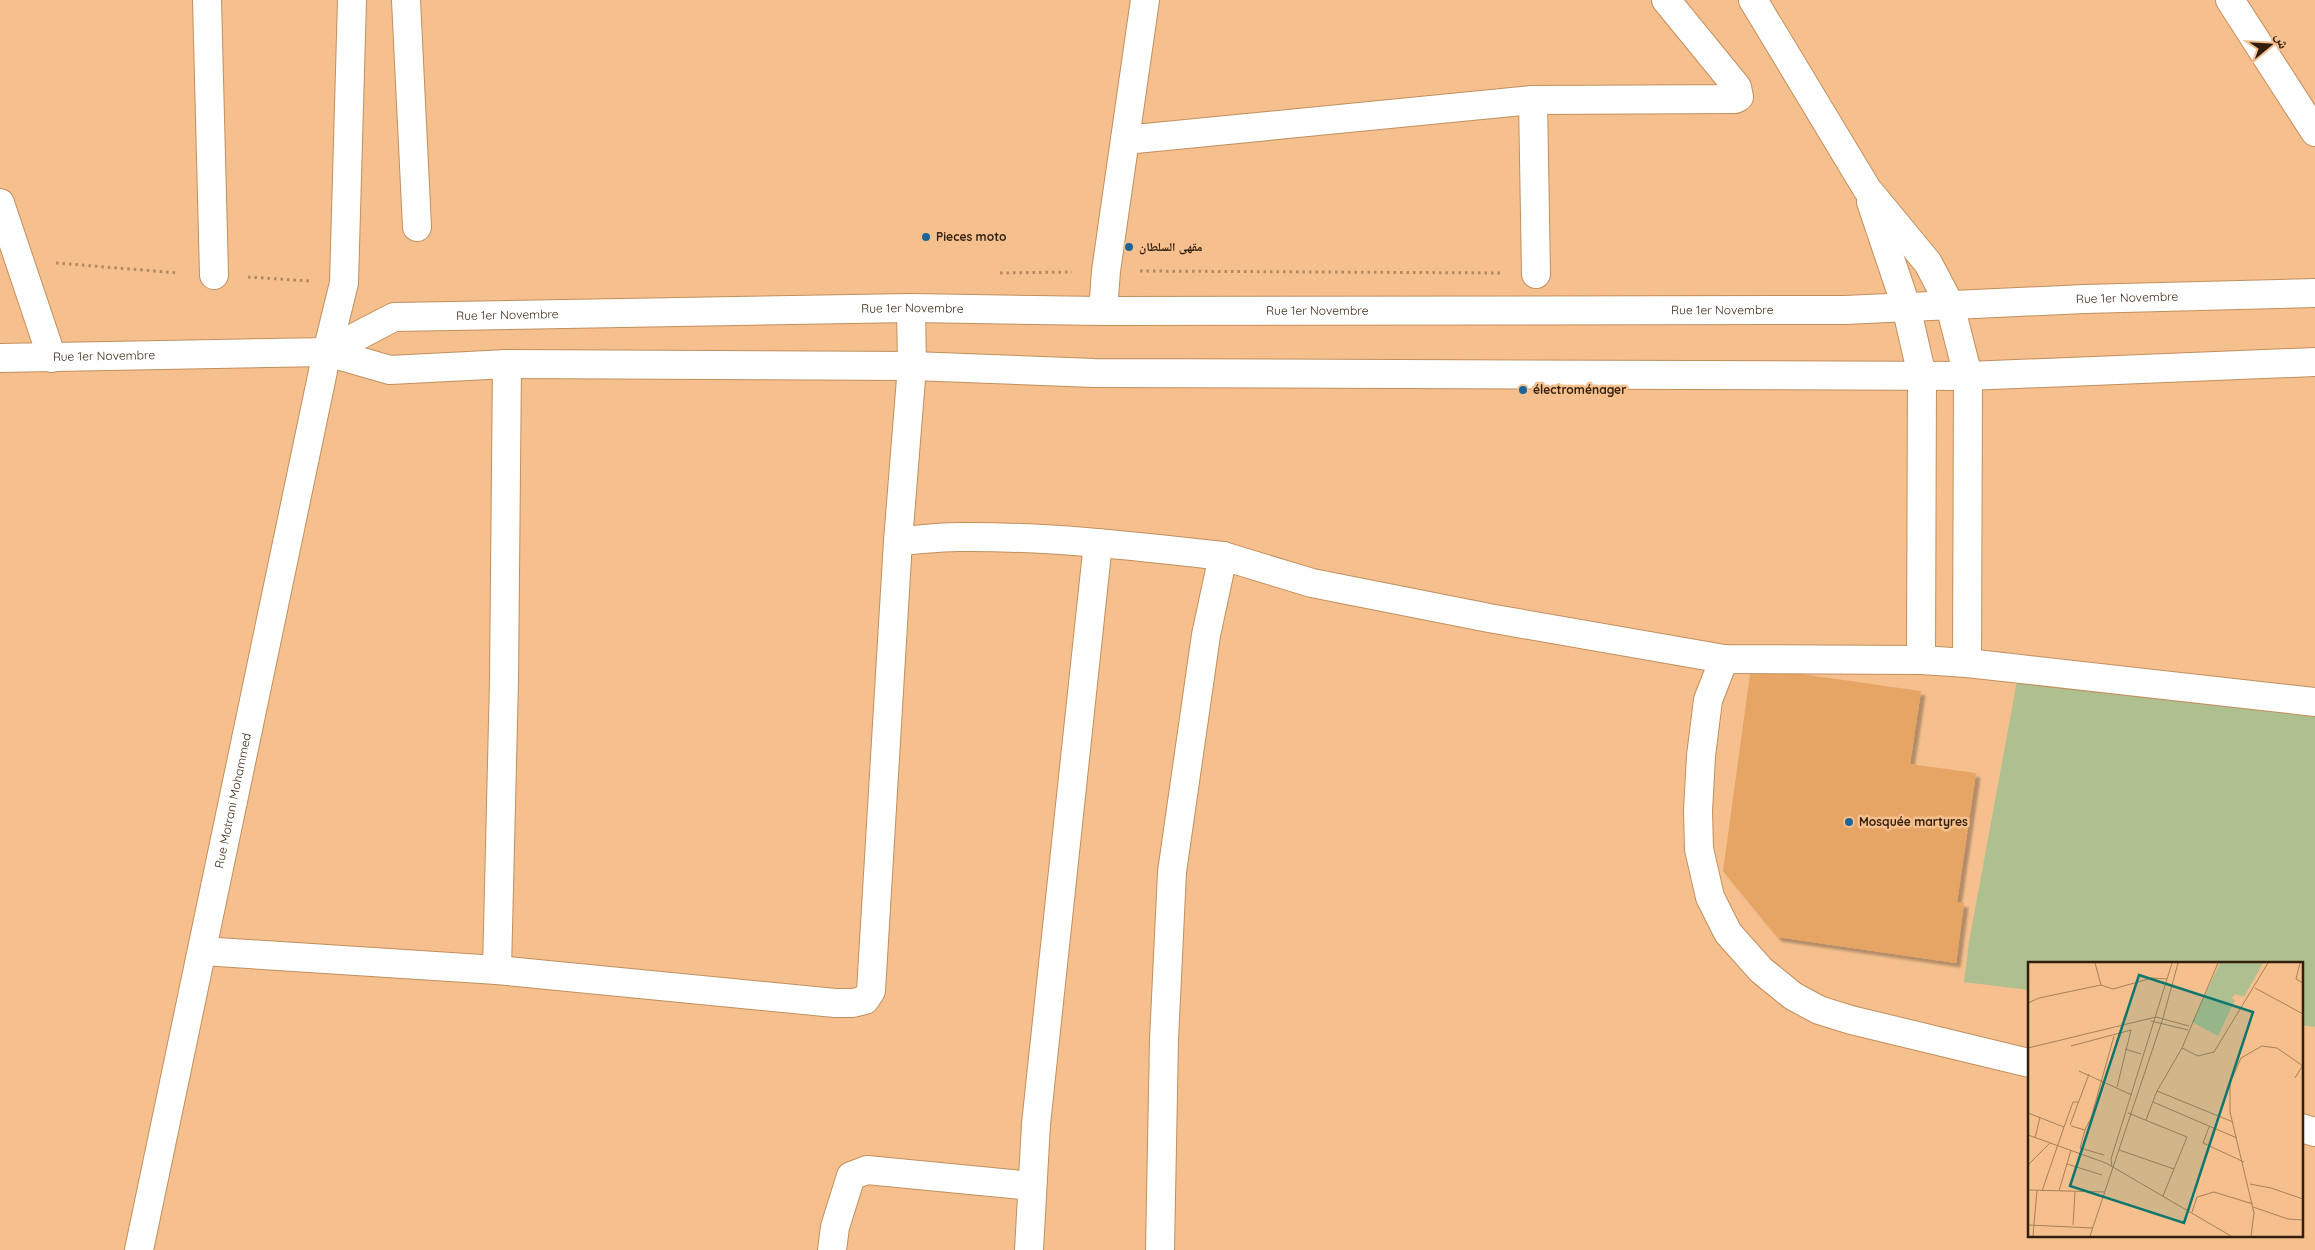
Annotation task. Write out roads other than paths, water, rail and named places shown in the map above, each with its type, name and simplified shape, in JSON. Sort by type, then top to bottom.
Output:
[{"type":"street","points":[[206,0],[214,275]]},
{"type":"street","name":"Rue Motrani Mohammed","points":[[139,1250],[327,352],[344,283],[352,0]]},
{"type":"street","points":[[406,0],[416,227]]},
{"type":"street","points":[[1103,311],[1106,271],[1145,0]]},
{"type":"street","points":[[1125,140],[1533,100],[1735,99],[1739,97],[1737,87],[1666,0]]},
{"type":"street","points":[[1752,0],[1867,189],[1928,263],[1950,305],[1968,376],[1967,663]]},
{"type":"street","points":[[2230,0],[2301,107],[2315,132]]},
{"type":"street","points":[[1533,100],[1536,274]]},
{"type":"street","points":[[1867,189],[1906,306],[1922,376],[1921,660]]},
{"type":"street","points":[[0,203],[52,358]]},
{"type":"street","name":"Rue 1er Novembre","points":[[327,352],[394,317],[911,308],[1103,311],[1771,311],[1845,310],[2084,299],[2315,293]]},
{"type":"street","points":[[202,950],[497,970],[835,1003],[853,1003],[865,1000],[871,991],[898,541],[912,366],[911,308]]},
{"type":"street","name":"Rue 1er Novembre","points":[[0,358],[327,352],[390,370],[507,364],[912,366],[1094,373],[1922,376],[1968,376],[2315,362]]},
{"type":"street","points":[[497,970],[504,680],[507,364]]},
{"type":"street","points":[[898,541],[957,537],[1098,543],[1223,556],[1312,582],[1358,592],[1489,618],[1724,658],[1921,660],[1967,663],[2315,702]]},
{"type":"street","points":[[1028,1250],[1036,1124],[1098,543]]},
{"type":"street","points":[[1160,1250],[1164,1040],[1172,872],[1206,635],[1223,556]]},
{"type":"street","points":[[1724,658],[1708,700],[1701,756],[1698,811],[1699,849],[1710,897],[1728,933],[1761,970],[1793,996],[1819,1010],[1851,1020],[2028,1063]]},
{"type":"street","points":[[2302,1128],[2315,1132]]},
{"type":"street","points":[[832,1250],[835,1227],[851,1176],[866,1170],[1032,1186]]},
{"type":"place","name":"Pieces moto","points":[[926,237]]},
{"type":"place","name":"مقهى السلطان","points":[[1129,247]]},
{"type":"place","name":"électroménager","points":[[1523,390]]},
{"type":"place","name":"Mosquée martyres","points":[[1849,822]]}]
